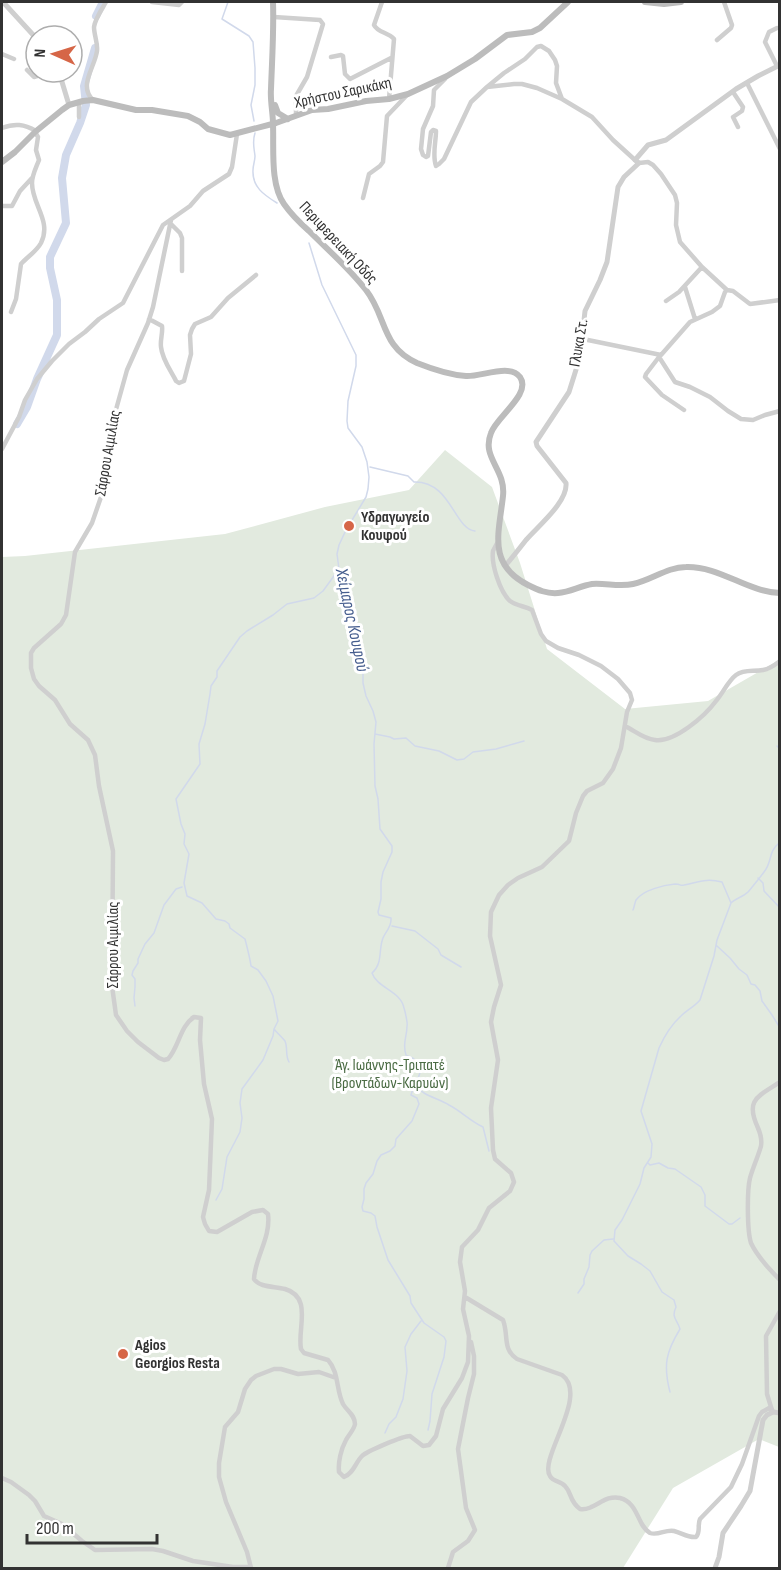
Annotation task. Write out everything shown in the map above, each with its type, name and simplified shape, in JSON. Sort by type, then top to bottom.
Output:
[{"type":"main road","name":"Περιφερειακή Οδός","points":[[273,2],[272,85],[275,168]]},
{"type":"main road","name":"Χρήστου Σαρικάκη","points":[[86,101],[188,116],[218,133],[237,134],[312,110],[389,99],[408,94],[447,76],[507,35],[532,32],[540,28],[568,2]]},
{"type":"main road","points":[[645,2],[664,4],[681,2]]},
{"type":"main road","name":"Περιφερειακή Οδός","points":[[272,85],[275,105],[275,182],[283,203],[366,290],[392,344],[398,351],[417,363],[451,374],[474,376],[510,371],[521,378],[523,384],[520,396],[495,425],[489,439],[489,453],[501,475],[504,489],[498,525],[498,542],[500,557],[505,566]]},
{"type":"main road","points":[[2,162],[35,131],[69,105],[86,101]]},
{"type":"main road","points":[[275,105],[278,113],[288,119]]},
{"type":"main road","points":[[258,128],[266,130],[273,144]]},
{"type":"main road","points":[[505,566],[525,583],[551,593],[562,593],[592,584],[633,584],[670,569],[688,567],[713,572],[760,590],[780,593]]},
{"type":"street","points":[[3,2],[24,25]]},
{"type":"street","points":[[80,117],[86,101],[88,78],[97,51],[94,27],[106,2]]},
{"type":"street","points":[[152,2],[176,5],[182,2]]},
{"type":"street","points":[[382,2],[374,25],[376,29],[388,33],[394,39],[389,99]]},
{"type":"street","points":[[717,40],[732,25],[724,2]]},
{"type":"street","points":[[274,17],[320,20],[323,24],[307,77],[296,96],[296,117]]},
{"type":"street","points":[[777,28],[769,32],[765,42],[778,66]]},
{"type":"street","points":[[447,76],[435,89],[433,106],[423,129],[421,153],[427,157],[431,132],[436,131],[434,162],[436,166],[450,148],[469,105],[487,87],[525,59],[537,47],[544,47],[555,60],[556,83],[562,99]]},
{"type":"street","points":[[2,54],[14,59]]},
{"type":"street","points":[[331,57],[343,56],[345,74],[350,79],[391,58]]},
{"type":"street","name":"Γλυκα Στ.","points":[[505,566],[546,519],[566,490],[566,483],[536,442],[568,392],[580,357],[585,310],[607,262],[618,187],[621,181],[652,142],[666,140],[732,92],[778,66]]},
{"type":"street","points":[[747,83],[780,149]]},
{"type":"street","points":[[63,84],[69,105]]},
{"type":"street","points":[[487,87],[522,84],[537,88],[562,99],[594,118],[609,137],[637,162],[648,162],[653,165],[674,192],[679,238],[702,267],[727,290],[733,291],[749,304],[780,300]]},
{"type":"street","points":[[732,92],[743,107],[742,111],[733,117],[738,127]]},
{"type":"street","points":[[363,198],[368,175],[383,162],[387,116],[408,94]]},
{"type":"street","points":[[2,128],[18,124],[27,126],[39,137],[36,150],[39,160],[32,178],[20,191],[12,206],[2,206]]},
{"type":"street","points":[[2,449],[37,379],[69,344],[123,303],[161,227],[189,206],[203,191],[229,174],[237,134]]},
{"type":"street","points":[[11,312],[16,299],[21,264],[36,249],[45,230],[45,224],[34,197],[32,178]]},
{"type":"street","points":[[170,221],[182,238],[182,271]]},
{"type":"street","name":"Σάρρου Αιμιλίας","points":[[170,221],[149,319],[128,370],[112,424],[105,482],[97,511],[75,552],[65,618],[34,648],[31,657],[31,671],[35,681],[55,700],[70,724],[90,742],[95,755],[113,851],[112,986],[116,1015],[132,1036],[155,1056],[164,1060],[171,1056],[188,1021],[194,1017],[201,1018],[203,1076],[212,1119],[210,1183],[203,1217],[205,1224],[209,1231],[217,1232],[255,1211],[261,1209],[267,1212],[269,1218],[267,1232],[254,1281],[288,1290],[298,1297],[302,1307],[301,1349],[304,1353],[329,1360],[335,1370],[336,1378]]},
{"type":"street","points":[[666,301],[685,286],[702,267]]},
{"type":"street","points":[[149,319],[162,326],[160,346],[163,355],[176,381],[182,382],[191,354],[192,328],[211,316],[228,298],[256,275]]},
{"type":"street","points":[[685,286],[695,319]]},
{"type":"street","points":[[684,410],[662,394],[645,377],[646,374],[690,322],[720,306],[727,290]]},
{"type":"street","points":[[583,339],[660,356],[675,382],[698,390],[744,420],[753,420],[780,411]]},
{"type":"street","points":[[448,1569],[453,1551],[468,1541],[475,1530],[466,1508],[458,1449],[475,1369],[463,1309],[465,1297],[460,1260],[462,1245],[478,1230],[489,1208],[510,1191],[513,1182],[511,1173],[495,1159],[493,1150],[491,1108],[498,1060],[491,1022],[501,985],[490,936],[491,912],[499,895],[508,885],[542,867],[569,841],[583,796],[587,791],[603,783],[613,769],[621,748],[627,712],[632,698],[618,679],[596,663],[546,641],[532,610],[513,603],[504,594],[497,579],[493,555],[498,542]]},
{"type":"street","points":[[626,726],[652,740],[659,741],[669,738],[704,715],[735,675],[744,671],[764,670],[780,661]]},
{"type":"street","points":[[780,1082],[758,1097],[752,1106],[752,1116],[762,1141],[750,1181],[748,1198],[751,1242],[770,1270],[780,1280]]},
{"type":"street","points":[[465,1297],[503,1320],[507,1349],[512,1356],[562,1375],[568,1380],[571,1391],[567,1413],[550,1458],[548,1471],[551,1478],[565,1485],[573,1503],[580,1509],[590,1508],[606,1498],[620,1498],[629,1503],[650,1533],[672,1531],[688,1537],[696,1537],[699,1534],[699,1521],[731,1487],[760,1414],[774,1411]]},
{"type":"street","points":[[774,1411],[767,1394],[766,1336],[780,1311]]},
{"type":"street","points":[[2,1478],[29,1495],[44,1516],[62,1524],[95,1550],[152,1549],[193,1562],[251,1568],[245,1547],[223,1494],[219,1463],[225,1427],[238,1412],[244,1389],[251,1380],[274,1369],[298,1374],[319,1372],[336,1378],[343,1405],[353,1416],[355,1422],[339,1462],[339,1472],[344,1477],[352,1473],[360,1458],[369,1451],[403,1437],[411,1436],[424,1446],[431,1443],[436,1436],[443,1409],[465,1371],[468,1362],[469,1336]]},
{"type":"street","points":[[715,1569],[723,1533],[750,1491],[762,1424],[767,1415],[774,1411]]},
{"type":"green space","name":"Άγ. Ιωάννης-Τριπατέ (Βροντάδων-Καρυών)","points":[[445,450],[492,487],[520,563],[547,649],[625,709],[708,701],[779,660],[779,1447],[759,1439],[673,1488],[623,1568],[2,1568],[2,557],[225,534],[325,507],[409,490]]},
{"type":"waterway","points":[[96,16],[103,2]]},
{"type":"waterway","name":"Χείμαρος Κουφού","points":[[228,2],[222,19],[249,36],[253,42],[255,85],[251,105],[254,121]]},
{"type":"waterway","points":[[17,424],[27,407],[57,335],[57,300],[50,257],[66,223],[62,178],[66,155],[86,105],[84,86],[95,48]]},
{"type":"waterway","name":"Χείμαρος Κουφού","points":[[255,133],[253,142],[254,181],[263,194],[277,203]]},
{"type":"waterway","name":"Χείμαρος Κουφού","points":[[309,243],[322,285],[356,355],[347,421],[348,428],[362,447],[369,477],[366,497],[346,530],[337,554],[339,569],[347,592],[351,625],[363,652],[363,683],[366,696],[376,722],[375,786],[380,829],[392,846],[392,852],[383,872],[378,912],[379,915],[391,918],[391,921],[382,941],[380,958],[372,973],[402,1002],[407,1023],[406,1055],[414,1059],[420,1068],[419,1077],[411,1095],[417,1098],[419,1104],[412,1121],[396,1139],[395,1146],[381,1155],[377,1161],[373,1174],[364,1189],[362,1207],[363,1211],[375,1216],[388,1260],[410,1296],[411,1303],[424,1323],[444,1337],[446,1341],[444,1357],[432,1394],[428,1430]]},
{"type":"waterway","points":[[370,467],[408,476],[414,482],[436,489],[462,522],[475,531]]},
{"type":"waterway","points":[[216,1200],[222,1189],[227,1157],[240,1132],[242,1089],[263,1060],[278,1021],[273,996],[258,970],[251,966],[245,939],[230,928],[225,921],[216,919],[202,903],[187,896],[184,883],[189,854],[184,844],[185,834],[176,799],[200,764],[199,744],[205,724],[211,686],[217,677],[217,671],[240,637],[287,604],[314,598],[323,591],[339,569]]},
{"type":"waterway","points":[[375,734],[394,739],[406,738],[415,746],[439,751],[457,760],[464,759],[473,752],[496,749],[524,741]]},
{"type":"waterway","points":[[777,746],[780,749]]},
{"type":"waterway","points":[[670,1392],[667,1359],[680,1329],[674,1316],[676,1307],[674,1300],[662,1292],[650,1271],[628,1256],[614,1241],[615,1230],[640,1184],[644,1168],[651,1157],[652,1144],[641,1111],[659,1048],[674,1023],[700,1000],[717,940],[731,903],[746,894],[758,880],[767,868],[773,850],[780,842]]},
{"type":"waterway","points":[[758,878],[763,883],[764,891],[780,908]]},
{"type":"waterway","points":[[633,910],[639,896],[649,891],[670,885],[707,880],[722,882],[731,903]]},
{"type":"waterway","points":[[135,1006],[133,971],[145,944],[154,933],[164,905],[176,889],[182,887]]},
{"type":"waterway","points":[[392,926],[415,931],[438,949],[441,955],[461,967]]},
{"type":"waterway","points":[[717,946],[760,991],[762,1001],[780,1028]]},
{"type":"waterway","points":[[274,1029],[285,1041],[289,1062]]},
{"type":"waterway","points":[[415,1085],[422,1092],[453,1107],[483,1127],[489,1151]]},
{"type":"waterway","points":[[648,1163],[650,1165],[659,1163],[675,1169],[701,1187],[705,1195],[705,1206],[729,1224],[740,1218]]},
{"type":"waterway","points":[[578,1293],[584,1284],[592,1251],[604,1240],[613,1239]]},
{"type":"waterway","points":[[385,1433],[389,1424],[396,1417],[403,1399],[407,1371],[405,1347],[421,1321]]},
{"type":"place","name":"Υδραγωγείο Κουφού","points":[[349,526]]},
{"type":"place","name":"Agios Georgios Resta","points":[[123,1354]]}]
